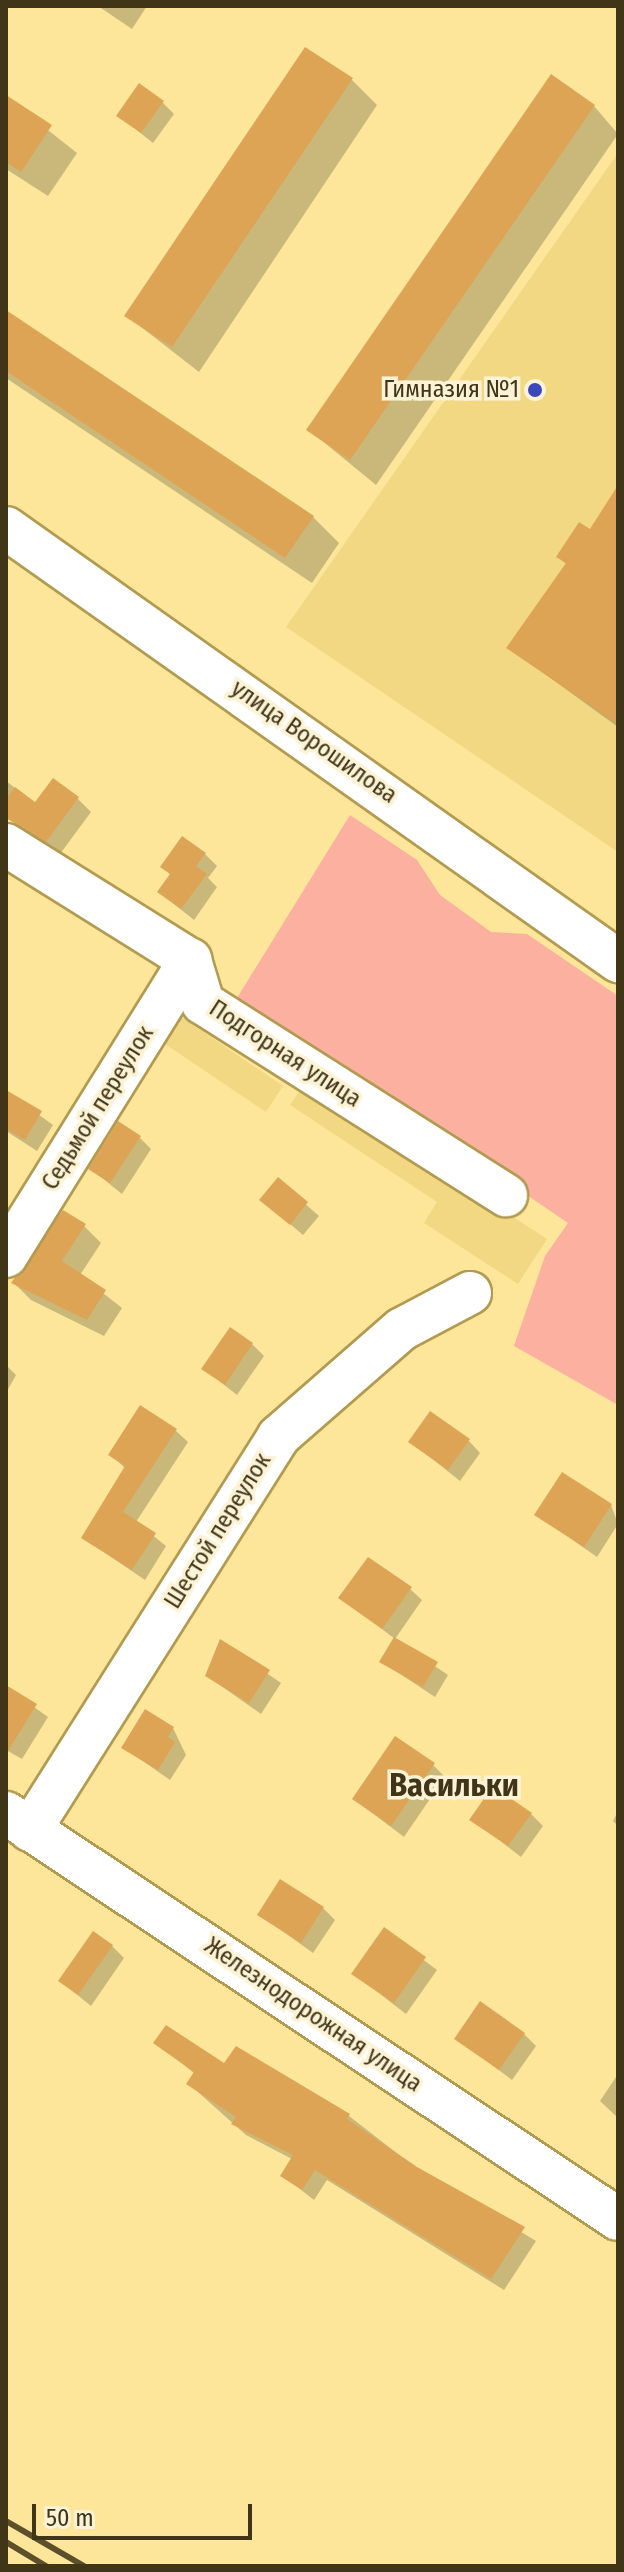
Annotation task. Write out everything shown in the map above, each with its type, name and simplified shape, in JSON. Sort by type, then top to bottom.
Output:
[{"type":"street","name":"улица Ворошилова","points":[[6,528],[618,961]]},
{"type":"street","points":[[6,845],[190,960]]},
{"type":"street","name":"Подгорная улица","points":[[190,960],[203,1003],[506,1195]]},
{"type":"street","name":"Седьмой переулок","points":[[6,1256],[190,960]]},
{"type":"street","name":"Шестой переулок","points":[[18,1822],[278,1437],[402,1329],[470,1293]]},
{"type":"street","name":"Железнодорожная улица","points":[[18,1822],[618,2219]]},
{"type":"shaded area","name":"Гимназия №1","points":[[618,153],[618,852],[286,627]]},
{"type":"shaded area","points":[[350,815],[417,860],[440,895],[491,932],[527,934],[618,996],[618,1405],[514,1346],[545,1256],[568,1223],[237,998]]},
{"type":"shaded area","points":[[171,1010],[283,1086],[266,1112],[153,1036]]},
{"type":"shaded area","points":[[306,1082],[547,1239],[518,1284],[424,1223],[437,1202],[290,1105]]},
{"type":"building","points":[[305,47],[353,78],[172,347],[124,316]]},
{"type":"building","points":[[551,74],[595,105],[350,460],[306,430]]},
{"type":"building","points":[[139,83],[164,101],[141,133],[116,116]]},
{"type":"building","points":[[6,95],[52,125],[21,172],[6,162]]},
{"type":"building","points":[[6,310],[314,516],[285,558],[6,371]]},
{"type":"building","points":[[618,485],[618,724],[506,648],[566,563],[556,557],[579,522],[590,529]]},
{"type":"building","points":[[53,778],[79,797],[46,842],[6,818],[6,799],[15,787],[35,802]]},
{"type":"building","points":[[182,836],[206,853],[196,866],[207,874],[181,909],[157,892],[170,874],[160,867]]},
{"type":"building","points":[[6,1090],[42,1111],[25,1140],[6,1129]]},
{"type":"building","points":[[118,1121],[141,1136],[110,1183],[88,1169]]},
{"type":"building","points":[[278,1177],[308,1202],[290,1225],[259,1200]]},
{"type":"building","points":[[63,1210],[86,1224],[62,1261],[106,1290],[87,1320],[11,1283]]},
{"type":"building","points":[[230,1327],[253,1343],[225,1385],[201,1369]]},
{"type":"building","points":[[140,1405],[177,1429],[123,1512],[156,1533],[132,1570],[81,1538],[125,1466],[108,1455]]},
{"type":"building","points":[[430,1411],[470,1439],[448,1470],[408,1442]]},
{"type":"building","points":[[562,1472],[612,1504],[584,1547],[534,1515]]},
{"type":"building","points":[[368,1557],[412,1587],[382,1629],[338,1598]]},
{"type":"building","points":[[394,1637],[438,1662],[423,1687],[379,1662]]},
{"type":"building","points":[[220,1639],[270,1670],[249,1703],[205,1676]]},
{"type":"building","points":[[6,1685],[37,1704],[6,1754]]},
{"type":"building","points":[[145,1709],[174,1727],[168,1737],[175,1742],[158,1770],[121,1748]]},
{"type":"building","points":[[395,1736],[435,1763],[391,1826],[352,1799]]},
{"type":"building","points":[[493,1786],[532,1813],[508,1846],[469,1820]]},
{"type":"building","points":[[280,1879],[324,1907],[301,1943],[257,1915]]},
{"type":"building","points":[[384,1927],[426,1957],[394,2003],[351,1974]]},
{"type":"building","points":[[93,1931],[113,1945],[78,1995],[58,1981]]},
{"type":"building","points":[[480,2001],[525,2033],[499,2070],[454,2039]]},
{"type":"building","points":[[166,2025],[224,2063],[236,2046],[350,2114],[347,2119],[417,2167],[525,2227],[491,2279],[315,2170],[302,2190],[280,2176],[293,2155],[231,2124],[236,2117],[186,2084],[194,2072],[153,2043]]},
{"type":"railway","points":[[6,2521],[84,2566]]},
{"type":"railway","points":[[6,2542],[46,2566]]},
{"type":"place","name":"Гимназия №1","points":[[535,390]]},
{"type":"district","name":"Васильки","points":[[454,1785]]}]
